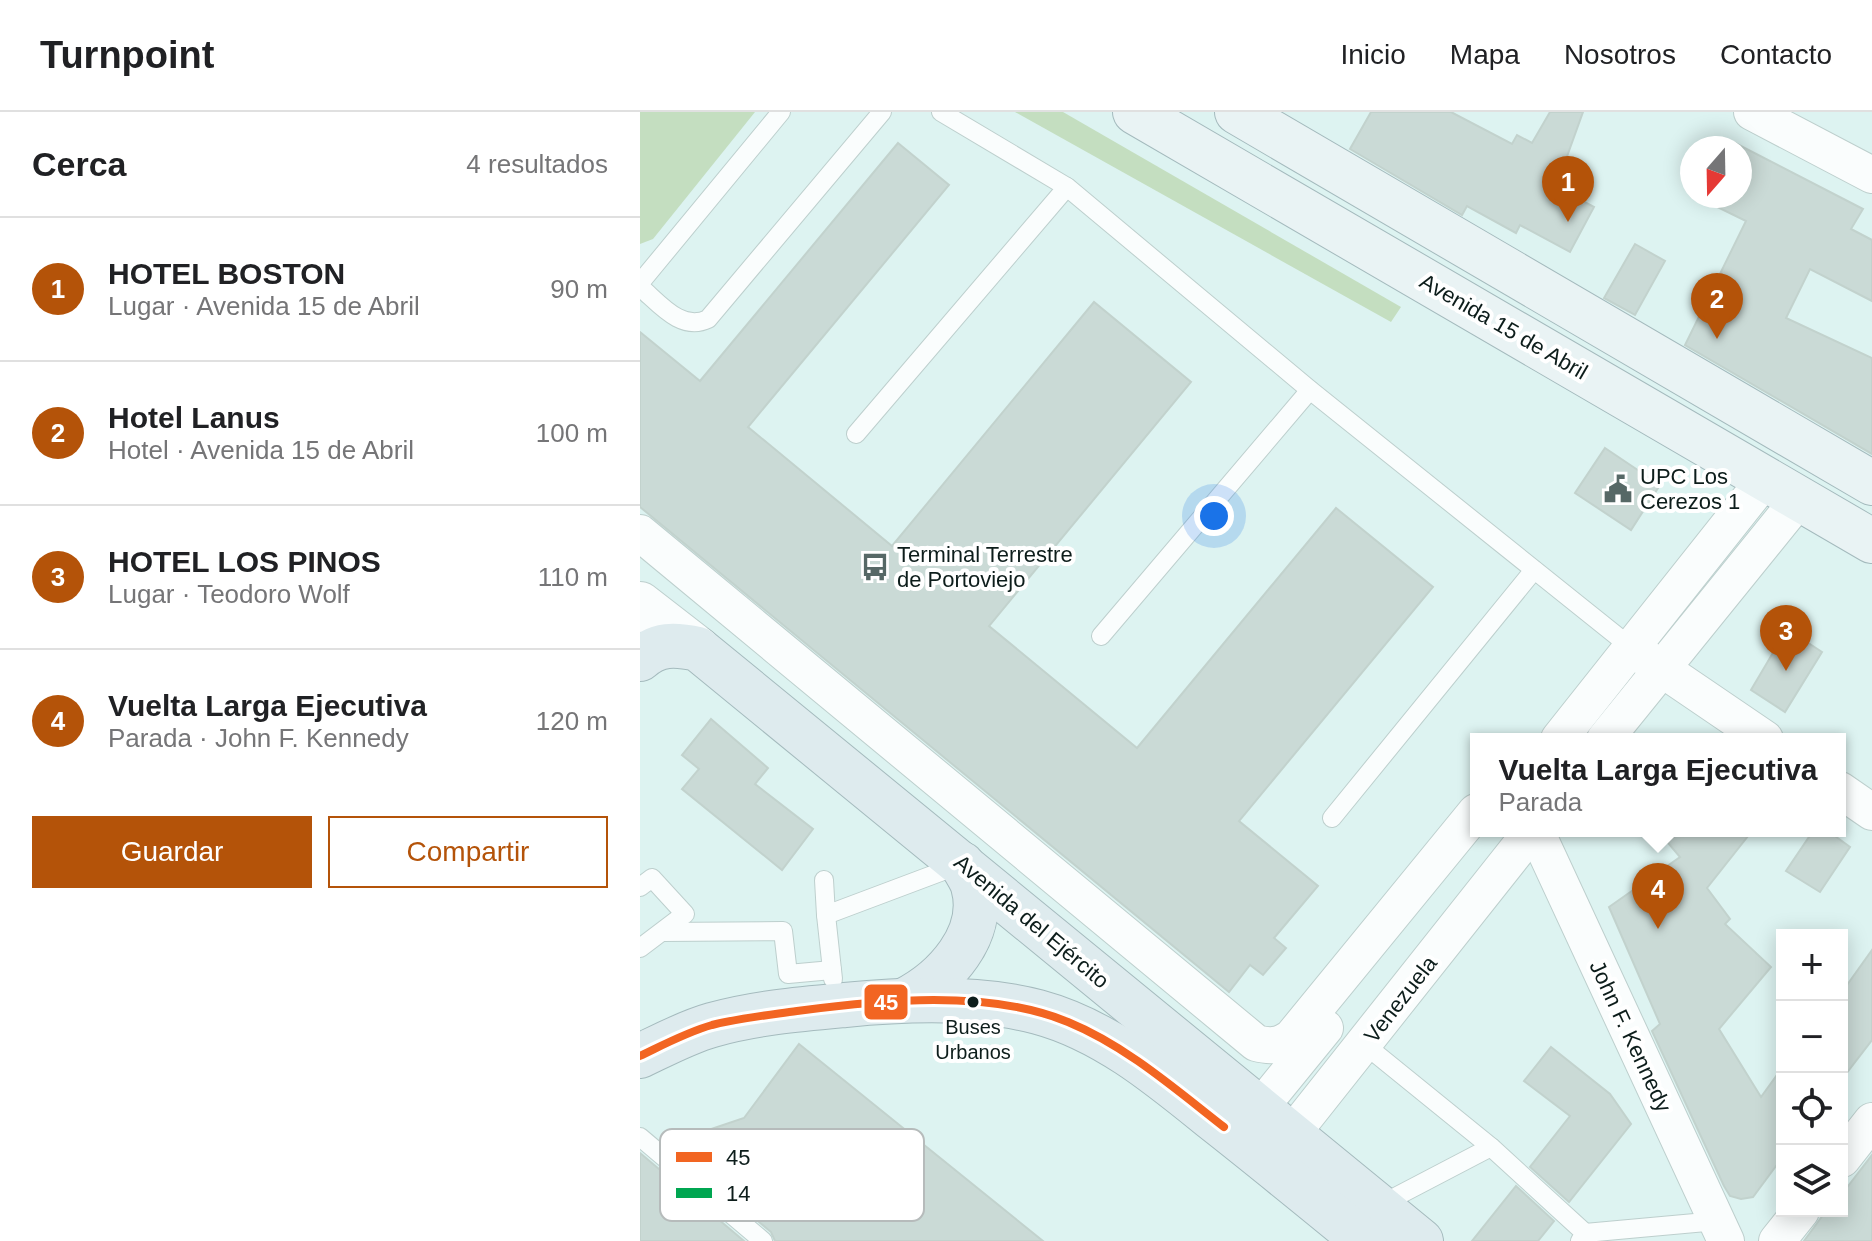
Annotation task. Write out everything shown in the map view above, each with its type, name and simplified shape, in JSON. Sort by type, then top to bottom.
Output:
[{"type":"highway","points":[[640,659],[661,646],[678,644],[698,649]]},
{"type":"highway","name":"Avenida del Ejército","points":[[698,649],[962,864],[1264,1136]]},
{"type":"highway","points":[[905,1000],[925,990],[940,977],[966,942],[975,901],[973,885],[962,864]]},
{"type":"highway","points":[[640,1056],[712,1025],[834,988],[905,1000],[1011,1007],[1066,1021],[1105,1040],[1159,1076],[1264,1136],[1372,1224],[1421,1241]]},
{"type":"main road","name":"Avenida 15 de Abril","points":[[1135,112],[1872,541]]},
{"type":"main road","points":[[1252,116],[1872,483]]},
{"type":"street","points":[[1752,112],[1872,175]]},
{"type":"street","points":[[1564,733],[1632,648],[1783,488]]},
{"type":"street","points":[[1610,733],[1662,669],[1783,488]]},
{"type":"street","points":[[640,533],[1256,1043],[1269,1046],[1281,1044],[1292,1037],[1470,819]]},
{"type":"street","name":"Avenida del Ejército","points":[[640,604],[698,649]]},
{"type":"street","points":[[1632,648],[1756,733]]},
{"type":"street","points":[[1541,733],[1571,695],[1605,682]]},
{"type":"street","points":[[1846,794],[1872,812]]},
{"type":"street","name":"Venezuela","points":[[1264,1136],[1482,837]]},
{"type":"street","name":"Venezuela","points":[[1264,1136],[1364,1044],[1529,837]]},
{"type":"street","name":"John F. Kennedy","points":[[1537,837],[1721,1231]]},
{"type":"street","points":[[640,1038],[712,1025]]},
{"type":"street","points":[[1848,1151],[1872,1121]]},
{"type":"street","points":[[1777,1241],[1796,1217]]},
{"type":"lane","points":[[781,112],[640,285],[678,319],[698,324],[708,319],[882,112]]},
{"type":"lane","points":[[941,112],[1067,187],[1310,390],[1632,648]]},
{"type":"lane","points":[[856,434],[1067,187]]},
{"type":"lane","points":[[1101,636],[1310,390]]},
{"type":"lane","points":[[1332,818],[1534,570]]},
{"type":"lane","points":[[826,915],[962,864]]},
{"type":"lane","points":[[640,887],[652,878],[685,914],[640,948]]},
{"type":"lane","points":[[662,932],[783,931],[788,974],[834,988],[824,880]]},
{"type":"lane","points":[[1364,1044],[1491,1147],[1583,1237],[1721,1231]]},
{"type":"lane","points":[[640,1137],[660,1154]]},
{"type":"lane","points":[[1372,1224],[1491,1147]]},
{"type":"lane","points":[[739,1221],[763,1241]]},
{"type":"green space","points":[[640,112],[755,112],[653,239],[640,244]]},
{"type":"green space","points":[[1015,112],[1063,112],[1401,307],[1391,322]]},
{"type":"building","points":[[1371,112],[1451,112],[1512,144],[1517,135],[1532,143],[1550,112],[1583,112],[1556,187],[1594,207],[1570,252],[1520,225],[1516,233],[1467,206],[1462,215],[1350,149]]},
{"type":"building","name":"Terminal Terrestre de Portoviejo","points":[[898,143],[949,185],[748,427],[892,546],[1094,302],[1191,382],[989,626],[1137,748],[1336,508],[1433,587],[1239,821],[1318,886],[1274,938],[1286,948],[1263,975],[1250,965],[1229,992],[640,507],[640,332],[700,381]]},
{"type":"building","points":[[1752,152],[1863,209],[1851,229],[1872,240],[1872,301],[1810,269],[1786,318],[1872,358],[1872,454],[1685,345],[1746,221],[1719,208],[1752,208]]},
{"type":"building","points":[[1635,244],[1665,261],[1635,315],[1604,298]]},
{"type":"building","name":"UPC Los Cerezos 1","points":[[1605,448],[1660,485],[1631,530],[1575,493]]},
{"type":"building","points":[[1787,629],[1822,652],[1785,712],[1751,690]]},
{"type":"building","points":[[711,719],[768,768],[755,784],[813,829],[782,870],[682,789],[699,769],[682,755]]},
{"type":"building","points":[[1663,837],[1747,837],[1707,888],[1730,919],[1725,924],[1771,967],[1719,1029],[1761,1097],[1776,1076],[1776,1166],[1753,1197],[1741,1199],[1730,1196],[1724,1186],[1652,1031],[1660,1024],[1609,907],[1680,857]]},
{"type":"building","points":[[1809,837],[1836,837],[1850,847],[1820,892],[1786,871]]},
{"type":"building","points":[[1872,950],[1872,1040],[1848,1071],[1848,1001],[1848,984]]},
{"type":"building","points":[[799,1044],[904,1129],[711,1129],[744,1118]]},
{"type":"building","points":[[1551,1047],[1610,1094],[1631,1124],[1569,1202],[1530,1167],[1570,1116],[1524,1081]]},
{"type":"building","points":[[924,1145],[1043,1241],[775,1241],[771,1232],[758,1221],[924,1221]]},
{"type":"building","points":[[640,1153],[660,1170],[660,1221],[720,1221],[744,1241],[640,1241]]},
{"type":"building","points":[[1872,1155],[1872,1241],[1804,1241],[1822,1217],[1848,1217],[1848,1186]]},
{"type":"building","points":[[1516,1186],[1554,1221],[1538,1241],[1472,1241]]},
{"type":"transit line","name":"45","points":[[640,1056],[703,1028],[765,1015],[898,1001],[969,1001],[1004,1005],[1068,1022],[1110,1043],[1224,1127]]},
{"type":"place","name":"HOTEL BOSTON","points":[[1568,222]]},
{"type":"place","name":"Hotel Lanus","points":[[1717,339]]},
{"type":"place","name":"UPC Los Cerezos 1","points":[[1618,489]]},
{"type":"place","name":"Terminal Terrestre de Portoviejo","points":[[875,567]]},
{"type":"place","name":"HOTEL LOS PINOS","points":[[1786,671]]},
{"type":"place","name":"Vuelta Larga Ejecutiva","points":[[1658,929]]},
{"type":"place","name":"Buses Urbanos","points":[[973,1002]]}]
